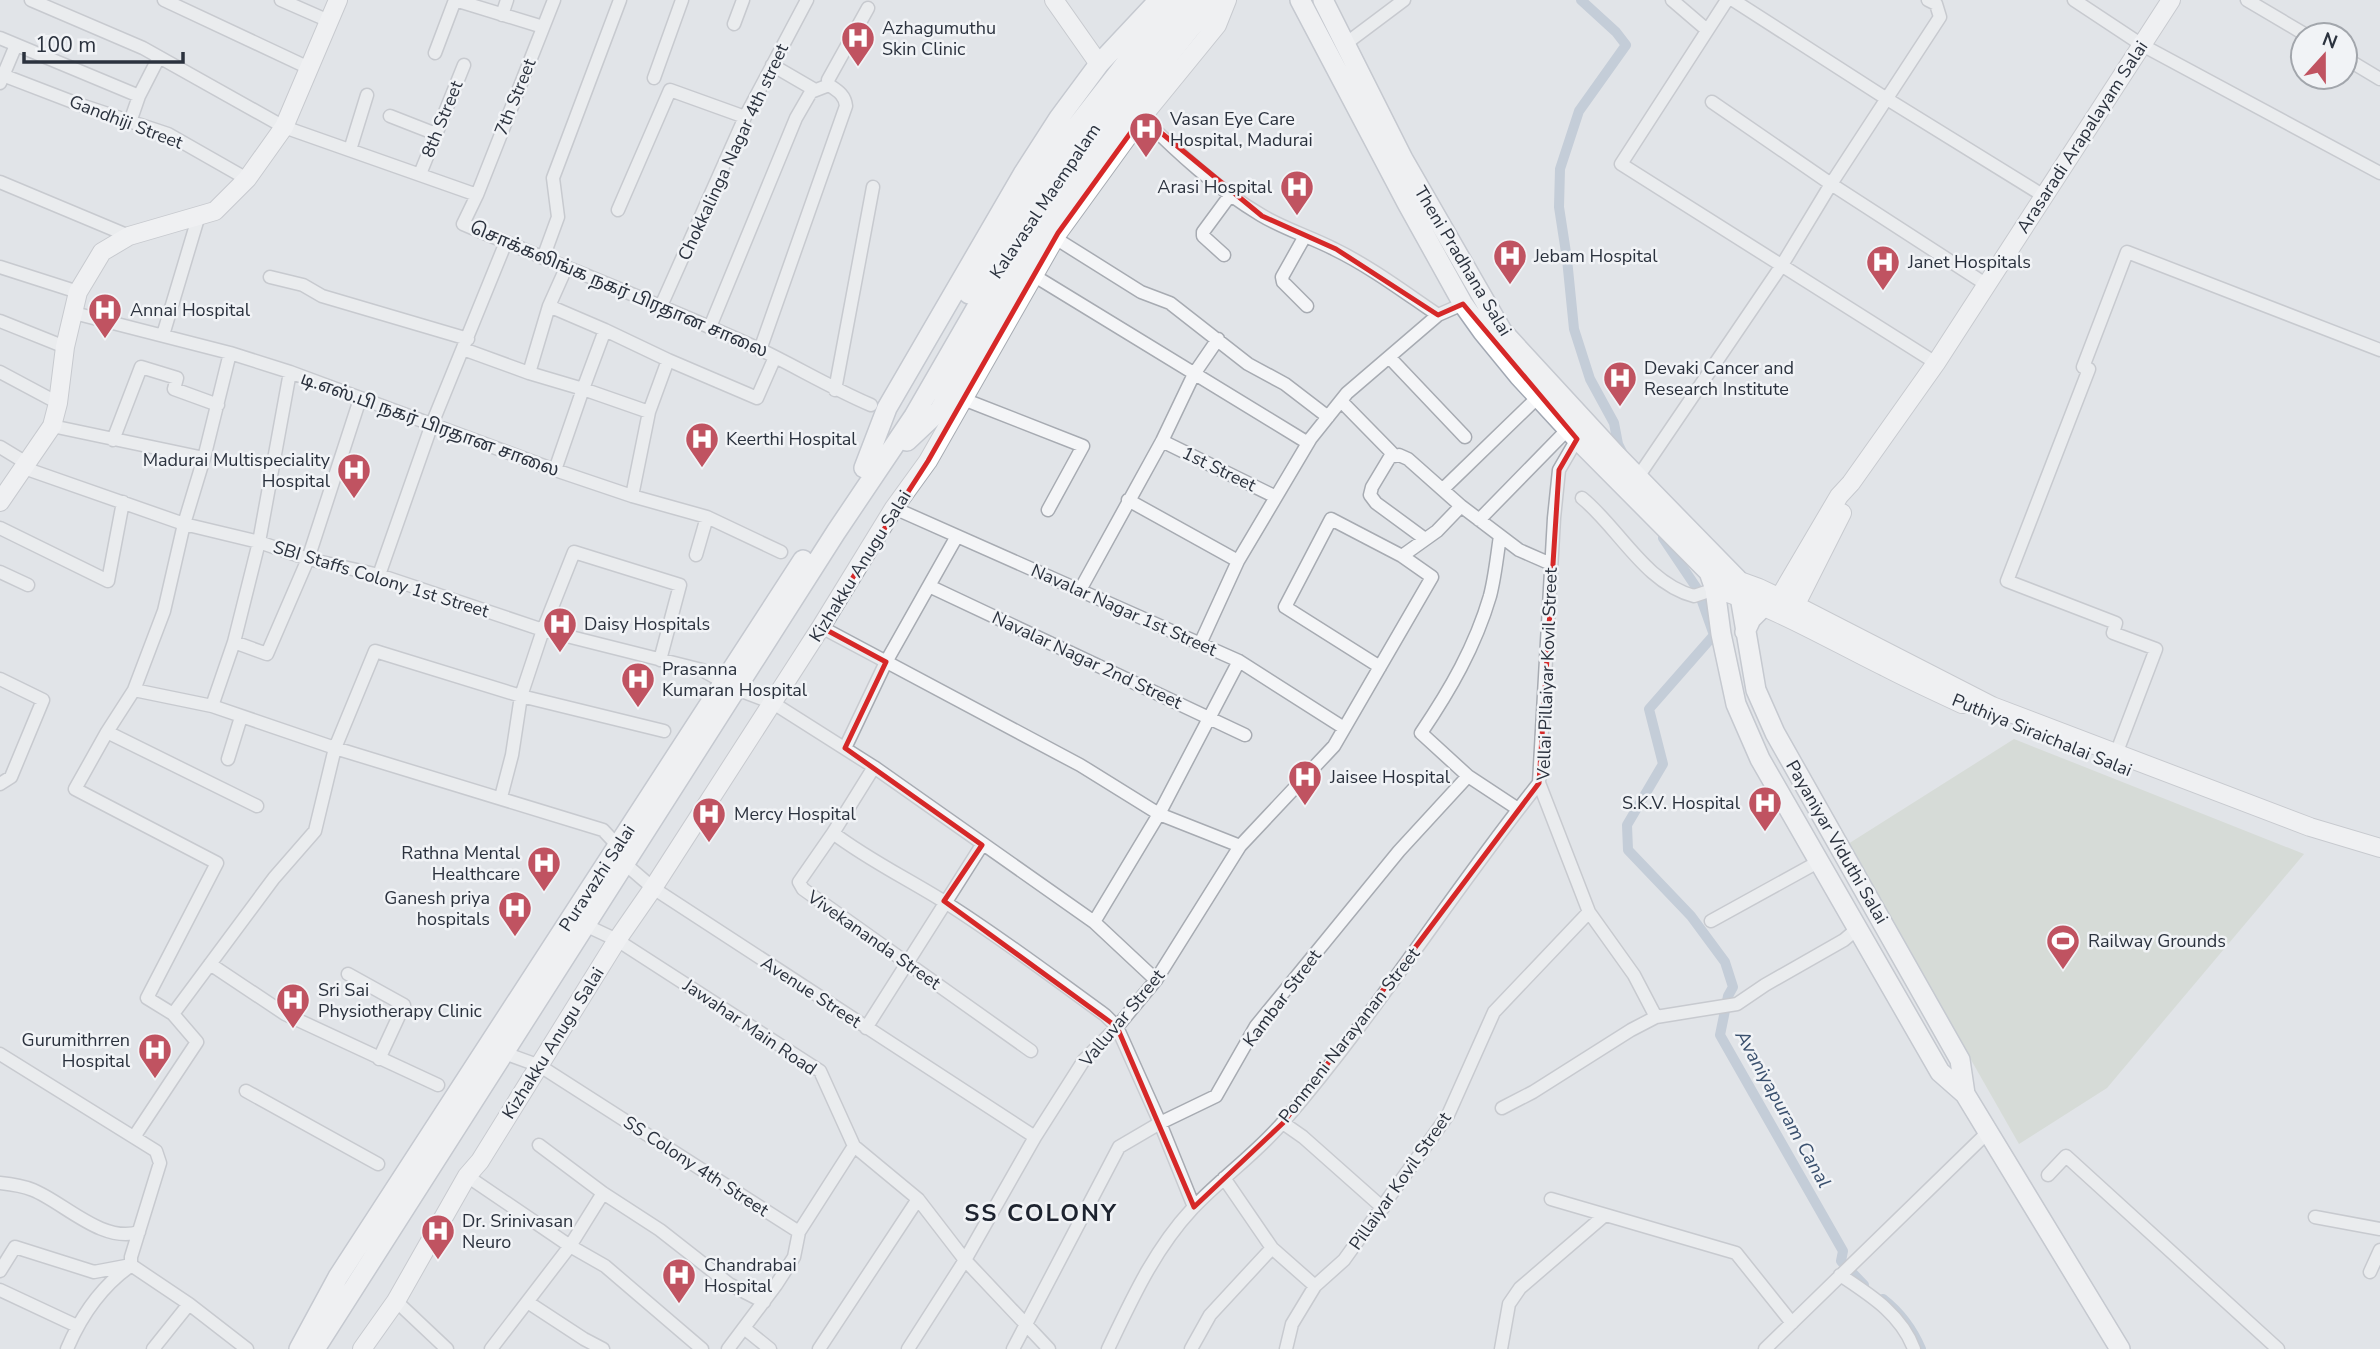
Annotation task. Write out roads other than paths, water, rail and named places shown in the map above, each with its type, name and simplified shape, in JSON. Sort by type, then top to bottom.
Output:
[{"type":"main road","points":[[872,467],[887,408],[1051,129],[1099,64],[1159,0]]},
{"type":"main road","name":"Kalavasal Maempalam","points":[[908,414],[987,262],[1051,159],[1175,0]]},
{"type":"main road","name":"Kalavasal Maempalam","points":[[908,414],[1062,168],[1152,52],[1197,0]]},
{"type":"main road","points":[[872,467],[939,411],[1027,252],[1133,102],[1189,30],[1217,0]]},
{"type":"main road","name":"Theni Pradhana Salai","points":[[1300,0],[1463,304],[1490,341],[1573,434],[1623,470],[1704,588]]},
{"type":"main road","name":"Theni Pradhana Salai","points":[[1324,0],[1344,45],[1409,171],[1502,331],[1623,470],[1739,588]]},
{"type":"main road","name":"Puravazhi Salai","points":[[299,1349],[338,1277],[621,855],[729,685],[908,414]]},
{"type":"main road","name":"Payaniyar Viduthi Salai","points":[[1704,588],[1721,634],[1736,704],[1760,759],[1940,1072],[1965,1094],[2120,1349]]},
{"type":"main road","name":"Payaniyar Viduthi Salai","points":[[1739,588],[1756,690],[1767,716],[1960,1060],[1965,1094]]},
{"type":"main road","points":[[1745,632],[1751,619],[1776,604]]},
{"type":"main road","points":[[1744,724],[1767,716]]},
{"type":"main road","points":[[1803,835],[1826,822]]},
{"type":"main road","name":"Puravazhi Salai","points":[[315,1349],[585,926],[621,855]]},
{"type":"street","name":"சொக்கலிங்க நகர் பிரதான சாலை","points":[[31,0],[159,57],[284,127],[477,195],[463,223],[710,327],[775,357],[835,390],[871,405]]},
{"type":"street","points":[[164,0],[309,68]]},
{"type":"street","points":[[281,0],[329,21]]},
{"type":"street","points":[[0,502],[52,426],[58,404],[65,347],[78,292],[102,252],[129,236],[215,211],[247,179],[284,127],[338,0]]},
{"type":"street","points":[[435,53],[455,0],[543,27]]},
{"type":"street","points":[[502,15],[507,0]]},
{"type":"street","name":"7th Street","points":[[477,195],[554,0]]},
{"type":"street","points":[[542,258],[558,217],[553,178],[621,0]]},
{"type":"street","points":[[654,78],[682,0]]},
{"type":"street","points":[[734,24],[743,0]]},
{"type":"street","name":"Chokkalinga Nagar 4th street","points":[[661,306],[745,117],[807,0]]},
{"type":"street","points":[[1054,0],[1099,64]]},
{"type":"street","name":"Kizhakku Anugu Salai","points":[[362,1349],[396,1301],[467,1176],[480,1161],[617,940],[773,703],[894,508],[928,460],[1055,238],[1142,117],[1217,25],[1227,0]]},
{"type":"street","points":[[1344,45],[1404,0]]},
{"type":"street","points":[[1672,0],[1707,30]]},
{"type":"street","points":[[1936,363],[1621,164],[1707,30],[1730,0],[2044,196]]},
{"type":"street","points":[[1623,470],[1782,265],[1831,184],[1940,17],[1936,4],[1928,0]]},
{"type":"street","points":[[2074,0],[2142,45],[2380,173]]},
{"type":"street","name":"Arasaradi Arapalayam Salai","points":[[1776,604],[1799,579],[1847,503],[1851,483],[1936,363],[2171,0]]},
{"type":"street","points":[[2247,0],[2289,25]]},
{"type":"street","points":[[829,85],[831,73],[868,8]]},
{"type":"street","points":[[0,38],[139,96]]},
{"type":"street","points":[[1,78],[16,45]]},
{"type":"street","points":[[130,122],[139,96],[159,57]]},
{"type":"street","name":"8th Street","points":[[420,174],[464,65]]},
{"type":"street","points":[[772,65],[815,90]]},
{"type":"street","points":[[2359,66],[2380,79]]},
{"type":"street","name":"Gandhiji Street","points":[[1,78],[168,134],[247,179]]},
{"type":"street","points":[[710,327],[796,118],[811,92],[829,85]]},
{"type":"street","points":[[760,350],[846,106],[841,93],[829,85]]},
{"type":"street","points":[[618,210],[670,90],[745,117]]},
{"type":"street","points":[[350,150],[368,95]]},
{"type":"street","points":[[1712,102],[1831,184],[1987,285]]},
{"type":"street","points":[[390,116],[436,134]]},
{"type":"street","points":[[1142,117],[1169,144],[1262,216],[1336,250],[1390,281],[1438,315]]},
{"type":"street","points":[[0,182],[129,236]]},
{"type":"street","points":[[835,390],[873,187]]},
{"type":"street","points":[[1224,255],[1203,236],[1203,232],[1231,194]]},
{"type":"street","points":[[163,335],[199,215]]},
{"type":"street","points":[[1305,236],[1282,277],[1283,282],[1307,306]]},
{"type":"street","points":[[1055,238],[1141,292],[1170,303],[1248,363],[1285,383],[1328,417]]},
{"type":"street","points":[[379,575],[432,424],[506,242]]},
{"type":"street","points":[[2116,754],[2156,649],[2113,633],[2116,623],[2007,581],[2089,369],[2082,367],[2127,252],[2380,350]]},
{"type":"street","points":[[0,267],[78,292]]},
{"type":"street","points":[[529,373],[549,306],[566,268]]},
{"type":"street","points":[[1033,275],[1308,443]]},
{"type":"street","points":[[270,277],[303,285],[322,296],[466,344],[529,373],[649,412]]},
{"type":"street","points":[[1200,644],[1238,561],[1308,443],[1328,417],[1341,401],[1438,315],[1463,304]]},
{"type":"street","points":[[549,306],[757,398],[775,357]]},
{"type":"street","name":"டி.எஸ்.பி நகர் பிரதான சாலை","points":[[74,313],[230,353],[289,372],[555,470],[707,517],[780,552]]},
{"type":"street","points":[[0,321],[65,347]]},
{"type":"street","points":[[555,470],[605,330]]},
{"type":"street","points":[[1080,590],[1162,441],[1194,374],[1218,340]]},
{"type":"street","points":[[134,1137],[197,1042],[173,1014],[147,998],[217,863],[75,789],[134,690],[164,611],[184,524],[205,458],[230,353]]},
{"type":"street","points":[[1389,357],[1465,437]]},
{"type":"street","points":[[632,496],[649,412],[668,360]]},
{"type":"street","points":[[113,440],[141,367],[177,378],[174,388],[218,405]]},
{"type":"street","points":[[0,372],[58,404]]},
{"type":"street","points":[[212,706],[234,642],[259,541],[289,372]]},
{"type":"street","points":[[1443,489],[1538,397]]},
{"type":"street","points":[[234,642],[267,654],[308,559],[360,399]]},
{"type":"street","points":[[963,399],[1083,446],[1048,510]]},
{"type":"street","points":[[1341,401],[1394,455],[1408,459],[1461,506],[1519,550],[1551,564]]},
{"type":"street","points":[[52,426],[205,458]]},
{"type":"street","points":[[1479,520],[1573,434]]},
{"type":"street","name":"Vellai Pillaiyar Kovil Street","points":[[1573,434],[1559,470],[1539,783],[1589,912],[1634,975],[1657,1017]]},
{"type":"street","name":"1st Street","points":[[1162,441],[1276,497]]},
{"type":"street","name":"SBI Staffs Colony 1st Street","points":[[0,447],[26,466],[184,524],[259,541],[308,559],[379,575],[543,630],[702,670],[729,685],[773,703],[874,767],[1094,922],[1156,980]]},
{"type":"street","points":[[1394,455],[1390,457],[1370,495],[1376,503],[1425,539]]},
{"type":"street","points":[[1582,498],[1596,510],[1636,558],[1677,590],[1704,588]]},
{"type":"street","points":[[1128,500],[1238,561]]},
{"type":"street","points":[[0,528],[108,581],[123,502]]},
{"type":"street","points":[[1380,667],[1285,607],[1331,519],[1402,556],[1437,531],[1461,506]]},
{"type":"street","name":"Navalar Nagar 1st Street","points":[[894,508],[1239,661],[1344,728]]},
{"type":"street","points":[[696,555],[707,517]]},
{"type":"street","points":[[845,748],[886,662],[957,536]]},
{"type":"street","points":[[1500,536],[1490,594],[1472,647],[1451,688],[1421,733],[1468,776],[1518,809]]},
{"type":"street","points":[[134,690],[212,706],[335,748],[501,797],[512,755],[522,696],[543,630],[574,552],[680,585],[660,660]]},
{"type":"street","name":"Valluvar Street","points":[[908,1349],[965,1260],[1035,1137],[1084,1060],[1117,1027],[1156,980],[1240,846],[1334,746],[1432,577],[1402,556]]},
{"type":"street","points":[[0,572],[28,585]]},
{"type":"street","points":[[1776,604],[1780,586],[1799,579],[1811,591],[1834,624]]},
{"type":"street","name":"Navalar Nagar 2nd Street","points":[[929,586],[1245,735]]},
{"type":"street","name":"Puthiya Siraichalai Salai","points":[[1704,588],[1739,588],[1834,624],[1992,706],[2380,851]]},
{"type":"street","name":"Puthiya Siraichalai Salai","points":[[1776,604],[1885,668],[1990,717],[2303,834],[2375,855],[2380,851]]},
{"type":"street","points":[[821,627],[1080,765],[1159,814],[1240,846]]},
{"type":"street","points":[[173,1014],[274,878],[314,831],[335,748],[375,651],[522,696],[664,731]]},
{"type":"street","points":[[1094,922],[1159,814],[1239,661]]},
{"type":"street","points":[[0,679],[43,700],[11,777],[0,784]]},
{"type":"street","points":[[228,759],[241,717]]},
{"type":"street","points":[[107,732],[257,806]]},
{"type":"street","name":"Vivekananda Street","points":[[874,767],[799,882],[803,889],[1031,1051]]},
{"type":"street","name":"Kambar Street","points":[[1013,1349],[1119,1147],[1160,1123],[1216,1096],[1256,1026],[1399,851],[1468,776]]},
{"type":"street","name":"Ponmeni Narayanan Street","points":[[1108,1349],[1141,1278],[1172,1232],[1194,1207],[1283,1123],[1539,783]]},
{"type":"street","name":"Avenue Street","points":[[501,797],[603,830],[621,855],[653,888],[1035,1137]]},
{"type":"street","points":[[833,833],[944,901],[1016,950],[1105,1015],[1117,1027],[1194,1207]]},
{"type":"street","points":[[866,1028],[944,901],[982,845]]},
{"type":"street","points":[[1711,921],[1818,862]]},
{"type":"street","name":"Pillaiyar Kovil Street","points":[[1286,1349],[1292,1324],[1315,1286],[1344,1260],[1448,1115],[1494,1012],[1589,912]]},
{"type":"street","name":"Jawahar Main Road","points":[[585,926],[617,940],[820,1071],[854,1146],[918,1199],[965,1260],[1049,1349]]},
{"type":"street","points":[[1502,1108],[1657,1017],[1737,1004],[1844,940],[1858,928]]},
{"type":"street","points":[[210,964],[285,1014],[438,1085]]},
{"type":"street","points":[[348,974],[404,1005],[379,1059]]},
{"type":"street","name":"SS Colony 4th Street","points":[[504,1053],[540,1066],[799,1232]]},
{"type":"street","points":[[0,1054],[156,1151],[160,1163],[131,1265],[108,1282],[77,1326],[67,1349]]},
{"type":"street","points":[[246,1091],[378,1164]]},
{"type":"street","points":[[1283,1123],[1304,1137],[1383,1208]]},
{"type":"street","points":[[1765,1349],[1987,1133]]},
{"type":"street","points":[[539,1145],[603,1193],[660,1230],[729,1284],[764,1302]]},
{"type":"street","points":[[728,1349],[794,1257],[799,1232],[854,1146]]},
{"type":"street","points":[[2048,1175],[2066,1156],[2278,1349]]},
{"type":"street","points":[[467,1176],[570,1247],[605,1266],[702,1349]]},
{"type":"street","points":[[1224,1178],[1272,1248],[1315,1286]]},
{"type":"street","points":[[0,1183],[33,1190],[97,1228],[131,1235],[139,1232]]},
{"type":"street","points":[[491,1349],[570,1247],[603,1193]]},
{"type":"street","points":[[819,1349],[918,1199]]},
{"type":"street","points":[[1551,1199],[1735,1253],[1792,1322]]},
{"type":"street","points":[[1501,1349],[1509,1304],[1520,1288],[1605,1215]]},
{"type":"street","points":[[2315,1217],[2380,1229]]},
{"type":"street","points":[[0,1270],[15,1247],[94,1272],[131,1265],[189,1304],[247,1349]]},
{"type":"street","points":[[1191,1349],[1210,1315],[1272,1248]]},
{"type":"street","points":[[2370,1272],[2380,1250]]},
{"type":"street","points":[[1840,1275],[1875,1298],[1907,1331],[1914,1349]]},
{"type":"street","points":[[0,1290],[77,1326]]},
{"type":"street","points":[[396,1301],[447,1349]]},
{"type":"street","points":[[529,1303],[581,1344],[603,1349]]},
{"type":"street","points":[[153,1349],[189,1304]]},
{"type":"street","points":[[744,1328],[770,1349]]},
{"type":"waterway","name":"Avaniyapuram Canal","points":[[1581,0],[1616,32],[1626,45],[1579,111],[1560,169],[1559,207],[1574,329],[1590,379],[1614,423],[1618,444],[1624,456]]},
{"type":"waterway","name":"Avaniyapuram Canal","points":[[1663,538],[1698,590],[1714,635],[1649,709],[1663,764],[1627,825],[1628,850],[1691,916],[1725,962],[1733,987],[1728,996],[1720,1035],[1843,1251],[1841,1261],[1864,1285]]},
{"type":"waterway","name":"Avaniyapuram Canal","points":[[1883,1299],[1905,1321],[1921,1349]]},
{"type":"place","name":"Azhagumuthu Skin Clinic","points":[[858,68]]},
{"type":"place","name":"Vasan Eye Care Hospital, Madurai","points":[[1146,159]]},
{"type":"place","name":"Arasi Hospital","points":[[1297,217]]},
{"type":"place","name":"Jebam Hospital","points":[[1510,286]]},
{"type":"place","name":"Janet Hospitals","points":[[1883,292]]},
{"type":"place","name":"Annai Hospital","points":[[105,340]]},
{"type":"place","name":"Devaki Cancer and Research Institute","points":[[1620,408]]},
{"type":"place","name":"Keerthi Hospital","points":[[702,469]]},
{"type":"place","name":"Madurai Multispeciality Hospital","points":[[354,500]]},
{"type":"place","name":"Daisy Hospitals","points":[[560,654]]},
{"type":"place","name":"Prasanna Kumaran Hospital","points":[[638,709]]},
{"type":"place","name":"Jaisee Hospital","points":[[1305,807]]},
{"type":"place","name":"S.K.V. Hospital","points":[[1765,833]]},
{"type":"place","name":"Mercy Hospital","points":[[709,844]]},
{"type":"place","name":"Rathna Mental Healthcare","points":[[544,893]]},
{"type":"place","name":"Ganesh priya hospitals","points":[[515,938]]},
{"type":"place","name":"Railway Grounds","points":[[2063,971]]},
{"type":"place","name":"Sri Sai Physiotherapy Clinic","points":[[293,1030]]},
{"type":"place","name":"Gurumithrren Hospital","points":[[155,1080]]},
{"type":"place","name":"Dr. Srinivasan Neuro","points":[[438,1261]]},
{"type":"place","name":"Chandrabai Hospital","points":[[679,1305]]},
{"type":"district","name":"SS COLONY","points":[[1041,1213]]}]
